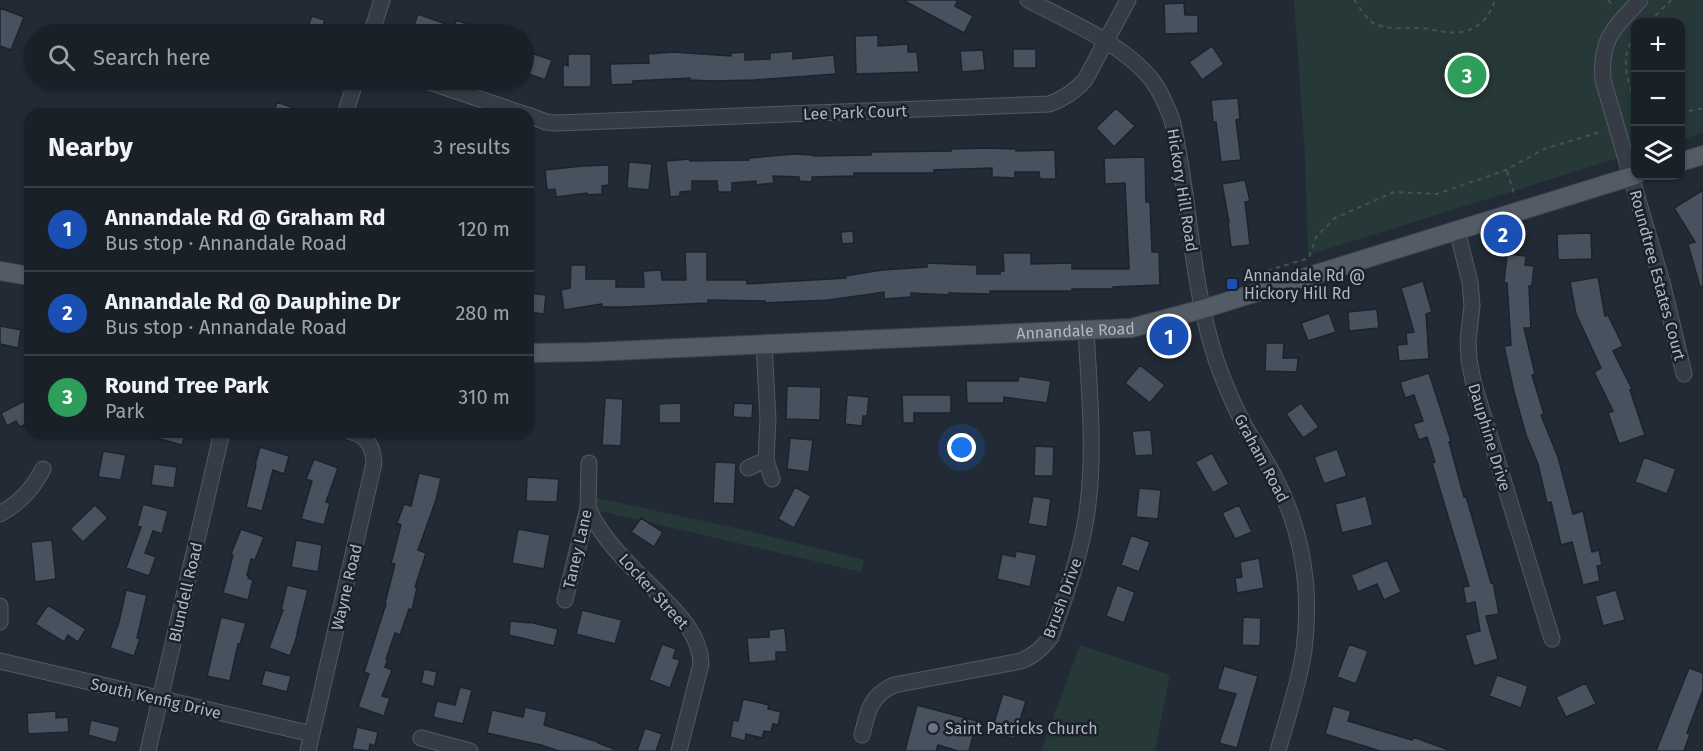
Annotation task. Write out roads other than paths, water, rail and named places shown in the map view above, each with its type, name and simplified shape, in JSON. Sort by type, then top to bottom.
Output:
[{"type":"main road","points":[[1685,160],[1703,155]]},
{"type":"main road","name":"Annandale Road","points":[[534,353],[1131,328],[1203,309],[1631,177]]},
{"type":"main road","points":[[0,271],[24,275]]},
{"type":"street","points":[[374,24],[382,0]]},
{"type":"street","name":"Hickory Hill Road","points":[[1028,0],[1124,53],[1147,74],[1164,99],[1176,136],[1203,309]]},
{"type":"street","name":"Lee Park Court","points":[[534,118],[557,123],[1042,105],[1062,99],[1076,90],[1085,80],[1128,0]]},
{"type":"street","name":"Roundtree Estates Court","points":[[1631,170],[1603,80],[1602,62],[1608,38],[1640,0]]},
{"type":"street","points":[[347,108],[353,90]]},
{"type":"street","name":"Lee Park Court","points":[[452,90],[505,108]]},
{"type":"street","name":"Roundtree Estates Court","points":[[1634,180],[1684,374]]},
{"type":"street","name":"Dauphine Drive","points":[[1457,230],[1470,282],[1472,306],[1468,341],[1473,385],[1552,639]]},
{"type":"street","name":"Graham Road","points":[[1203,309],[1211,344],[1224,380],[1241,418],[1286,502],[1302,556],[1306,585],[1304,650],[1278,751]]},
{"type":"street","name":"Brush Drive","points":[[862,735],[869,708],[883,690],[894,685],[1022,661],[1043,647],[1051,637],[1079,554],[1088,505],[1091,468],[1086,330]]},
{"type":"street","points":[[764,344],[768,419],[766,460],[772,479]]},
{"type":"street","name":"Blundell Road","points":[[148,751],[221,438]]},
{"type":"street","name":"Wayne Road","points":[[308,751],[374,463],[370,444],[363,438]]},
{"type":"street","points":[[748,468],[766,460]]},
{"type":"street","name":"Taney Lane","points":[[565,600],[588,508],[589,463]]},
{"type":"street","points":[[0,514],[26,495],[43,470]]},
{"type":"street","name":"Locker Street","points":[[588,508],[604,535],[686,624],[701,654],[701,664],[680,751]]},
{"type":"street","points":[[0,606],[0,622]]},
{"type":"street","name":"South Kenfig Drive","points":[[0,661],[312,734]]},
{"type":"street","points":[[421,738],[470,751]]},
{"type":"place","name":"Round Tree Park","points":[[1467,75]]},
{"type":"place","name":"Annandale Rd @ Dauphine Dr","points":[[1503,234]]},
{"type":"place","name":"Annandale Rd @ Hickory Hill Rd","points":[[1232,284]]},
{"type":"place","name":"Annandale Rd @ Graham Rd","points":[[1169,336]]},
{"type":"place","name":"Saint Patricks Church","points":[[933,728]]}]
